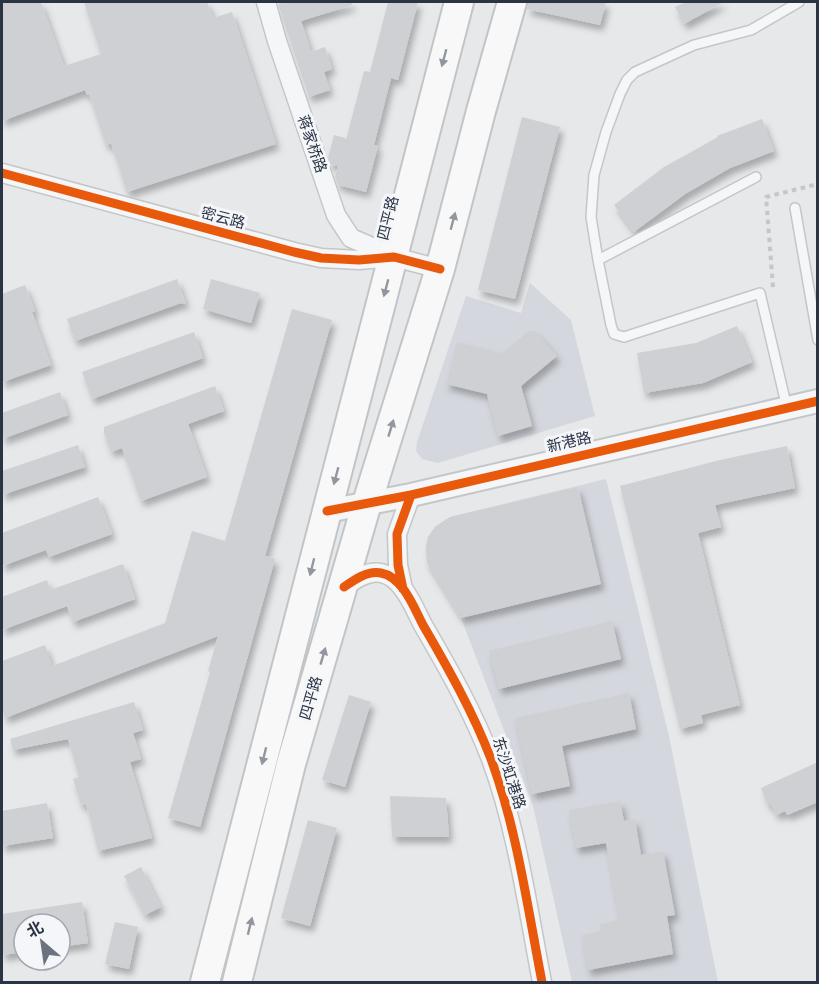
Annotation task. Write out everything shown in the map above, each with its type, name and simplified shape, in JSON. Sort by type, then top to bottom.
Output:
[{"type":"main road","name":"四平路","points":[[205,982],[459,2]]},
{"type":"main road","name":"四平路","points":[[237,982],[291,764],[367,503],[440,269],[512,2]]},
{"type":"street","name":"蒋家桥路","points":[[266,2],[336,215],[351,238],[394,257]]},
{"type":"street","name":"密云路","points":[[2,173],[312,256],[359,260],[394,257],[440,269]]},
{"type":"street","name":"新港路","points":[[327,511],[411,495],[818,401]]},
{"type":"street","name":"东沙虹港路","points":[[403,589],[398,565],[397,534],[411,495]]},
{"type":"street","name":"东沙虹港路","points":[[344,587],[370,573],[381,573],[392,577],[403,589],[446,664],[475,721],[492,761],[504,802],[542,982]]},
{"type":"lane","points":[[787,408],[760,293],[624,338],[614,334],[591,217],[594,175],[610,123],[627,81],[634,72],[694,45],[752,30],[799,2]]},
{"type":"lane","points":[[598,260],[756,177]]},
{"type":"lane","points":[[795,208],[812,280],[818,340]]},
{"type":"path","points":[[760,293],[773,290],[766,197],[818,184]]},
{"type":"shaded area","points":[[530,283],[571,320],[595,416],[438,463],[422,459],[416,451],[417,442],[466,296],[521,313]]},
{"type":"shaded area","points":[[606,479],[669,736],[718,982],[572,982],[533,806],[461,618],[427,563],[428,537],[435,527],[450,517]]},
{"type":"building","points":[[2,2],[41,2],[64,66],[101,54],[84,2],[207,2],[213,18],[232,12],[276,144],[127,192],[111,143],[106,145],[89,94],[87,95],[85,90],[2,121]]},
{"type":"building","points":[[352,2],[352,5],[301,21],[311,52],[325,47],[332,69],[324,72],[330,90],[309,97],[278,4]]},
{"type":"building","points":[[388,2],[418,2],[398,80],[391,78],[374,145],[378,146],[366,192],[338,185],[335,177],[338,166],[331,165],[328,158],[334,135],[346,140],[364,71],[370,72]]},
{"type":"building","points":[[528,2],[606,2],[600,25],[527,9]]},
{"type":"building","points":[[686,2],[724,2],[684,24],[675,7]]},
{"type":"building","points":[[522,117],[560,127],[515,299],[478,290]]},
{"type":"building","points":[[762,119],[774,151],[730,168],[685,194],[634,232],[614,205],[664,167],[717,136]]},
{"type":"building","points":[[177,279],[186,304],[181,303],[75,341],[67,319]]},
{"type":"building","points":[[211,279],[260,293],[251,323],[203,309]]},
{"type":"building","points":[[25,285],[51,365],[2,382],[2,294]]},
{"type":"building","points":[[292,309],[332,320],[265,556],[275,559],[200,827],[168,818],[210,672],[208,671],[218,636],[5,718],[2,707],[2,661],[45,645],[52,666],[165,623],[192,531],[225,541]]},
{"type":"building","points":[[737,326],[752,362],[703,383],[644,393],[637,353],[696,343]]},
{"type":"building","points":[[529,331],[535,331],[557,356],[521,386],[532,426],[498,436],[487,394],[446,384],[457,342],[501,353],[500,355]]},
{"type":"building","points":[[194,332],[203,358],[92,399],[82,372]]},
{"type":"building","points":[[215,386],[224,411],[188,424],[207,477],[141,501],[122,448],[111,452],[104,427]]},
{"type":"building","points":[[60,392],[68,415],[2,439],[2,413]]},
{"type":"building","points":[[78,445],[85,467],[2,495],[2,471]]},
{"type":"building","points":[[787,446],[795,488],[715,505],[721,527],[698,533],[740,705],[701,715],[703,723],[680,729],[620,486],[720,460]]},
{"type":"building","points":[[578,487],[601,584],[461,618],[427,563],[428,537],[435,527],[450,517]]},
{"type":"building","points":[[98,497],[112,534],[49,557],[46,550],[2,566],[2,533]]},
{"type":"building","points":[[123,564],[135,599],[73,622],[67,606],[2,630],[2,597],[47,580],[50,590]]},
{"type":"building","points":[[612,621],[621,659],[499,689],[489,651]]},
{"type":"building","points":[[629,693],[636,729],[562,746],[570,786],[532,794],[515,718]]},
{"type":"building","points":[[349,695],[371,702],[345,787],[322,780]]},
{"type":"building","points":[[134,702],[143,730],[133,733],[141,759],[130,762],[152,838],[98,851],[86,804],[81,805],[73,779],[79,777],[68,739],[13,750],[10,739]]},
{"type":"building","points":[[818,762],[818,802],[787,815],[785,811],[776,815],[771,804],[768,805],[761,788]]},
{"type":"building","points":[[390,796],[446,798],[449,837],[392,837]]},
{"type":"building","points":[[620,801],[624,821],[635,819],[641,855],[663,851],[675,915],[667,916],[673,954],[588,970],[582,935],[601,931],[600,924],[620,920],[606,843],[576,848],[569,810]]},
{"type":"building","points":[[47,803],[53,838],[2,846],[2,811]]},
{"type":"building","points":[[308,820],[337,828],[310,926],[281,918]]},
{"type":"building","points":[[141,867],[161,907],[145,915],[124,876]]},
{"type":"building","points":[[82,902],[88,943],[72,945],[72,912],[15,912]]},
{"type":"building","points":[[12,912],[12,954],[2,955],[2,914]]},
{"type":"building","points":[[115,922],[138,927],[129,969],[105,964]]},
{"type":"cycle path","points":[[2,173],[321,258],[359,260],[394,257],[440,269]]},
{"type":"cycle path","points":[[327,511],[411,495],[818,401]]},
{"type":"cycle path","points":[[403,589],[398,565],[397,534],[411,495]]},
{"type":"cycle path","points":[[344,587],[361,576],[376,572],[396,580],[412,602],[468,707],[491,759],[508,813],[542,982]]}]
